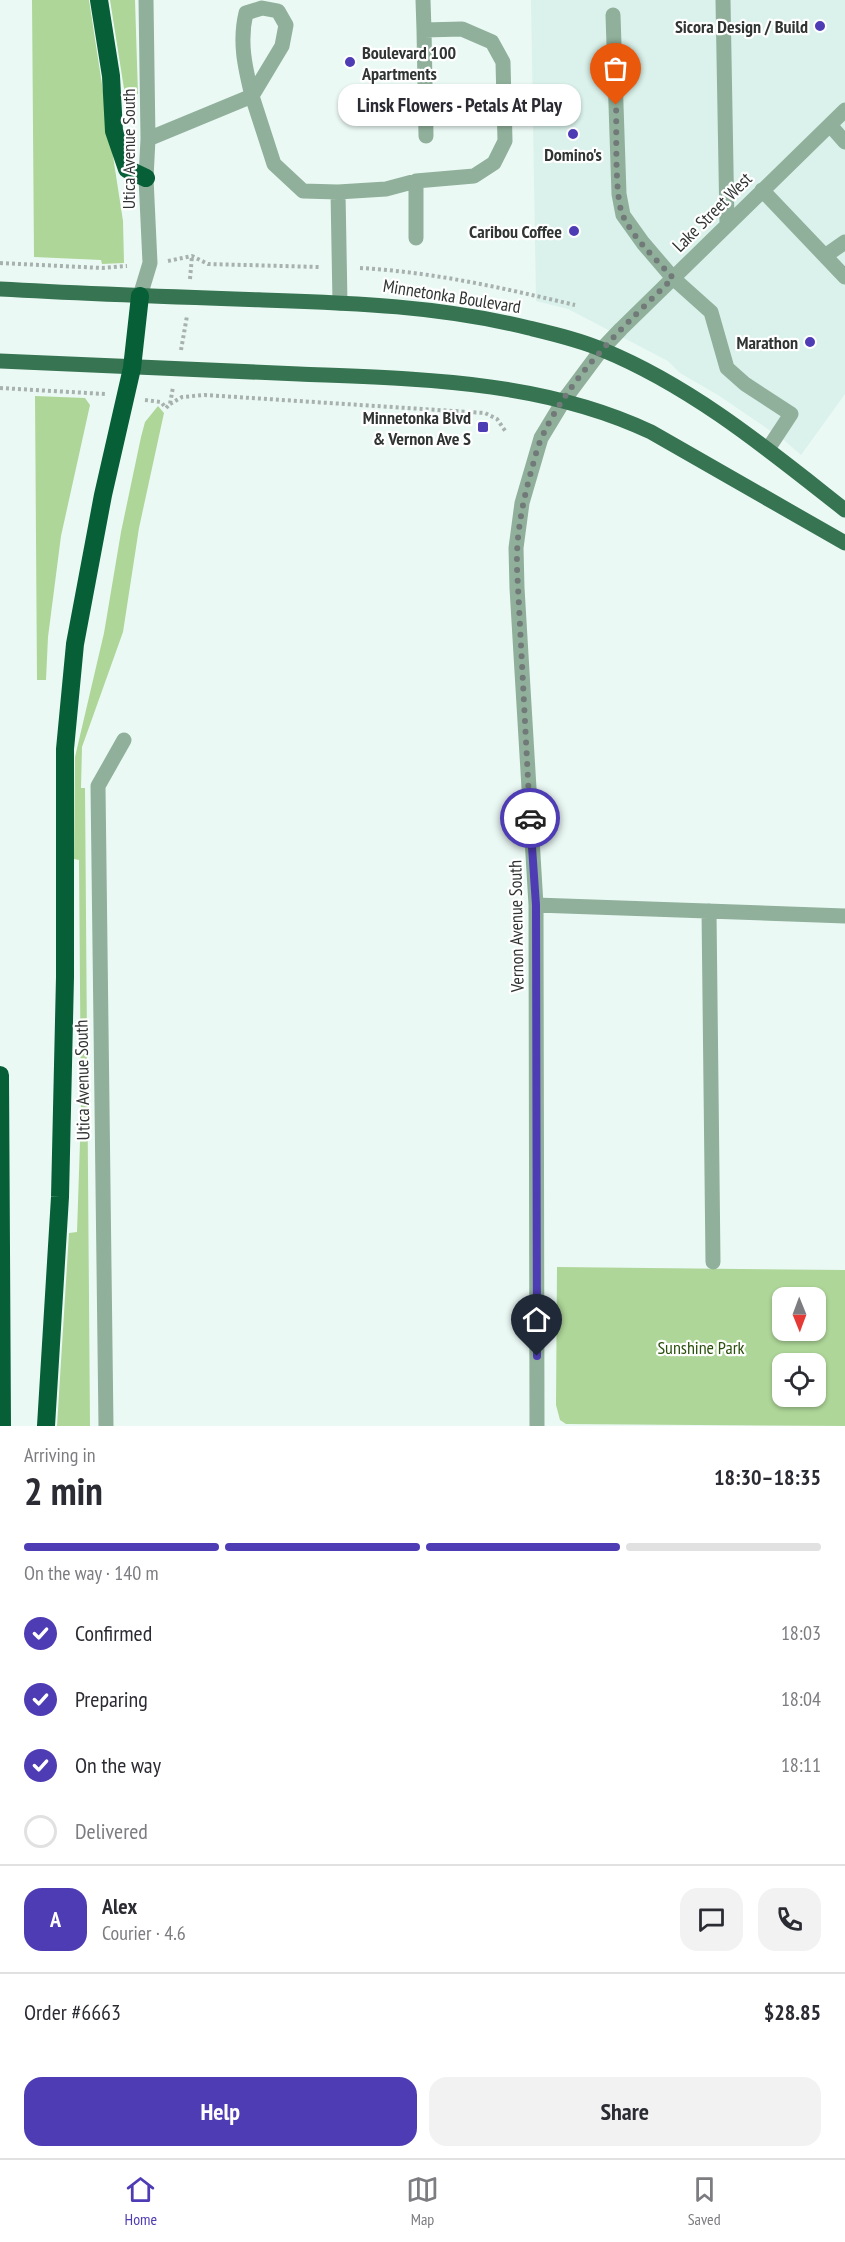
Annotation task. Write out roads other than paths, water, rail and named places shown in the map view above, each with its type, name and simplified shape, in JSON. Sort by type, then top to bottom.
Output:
[{"type":"highway","points":[[99,0],[111,76],[114,131],[127,169],[146,178]]},
{"type":"highway","points":[[46,1426],[61,1186],[65,977],[64,749],[75,644],[103,495],[132,368],[140,296]]},
{"type":"highway","points":[[0,1075],[2,1426]]},
{"type":"main road","name":"Minnetonka Boulevard","points":[[0,289],[413,307],[457,313],[557,335],[602,350],[656,375],[742,430],[845,510]]},
{"type":"main road","points":[[0,361],[410,379],[480,385],[564,400],[623,419],[651,432],[845,543]]},
{"type":"street","name":"Utica Avenue South","points":[[140,296],[150,263],[146,178],[148,139],[146,0]]},
{"type":"street","points":[[423,0],[426,136]]},
{"type":"street","points":[[723,0],[728,224]]},
{"type":"street","points":[[148,139],[252,96],[282,46],[286,26],[278,11],[262,8],[246,13],[242,31],[243,60],[252,96],[274,164],[303,191],[338,192],[386,189],[416,181],[474,176],[494,163],[505,141],[503,62],[492,42],[462,29],[424,30]]},
{"type":"street","points":[[613,15],[619,194],[623,215],[673,278],[711,312],[727,368],[745,384],[791,414],[768,449]]},
{"type":"street","name":"Lake Street West","points":[[564,400],[602,350],[845,110]]},
{"type":"street","points":[[830,125],[845,142]]},
{"type":"street","points":[[416,181],[416,238]]},
{"type":"street","points":[[762,190],[845,277]]},
{"type":"street","points":[[338,192],[340,303]]},
{"type":"street","points":[[825,256],[845,242]]},
{"type":"street","name":"Vernon Avenue South","points":[[537,1426],[536,905],[516,548],[522,503],[541,438],[564,400]]},
{"type":"street","name":"Utica Avenue South","points":[[106,1426],[98,786],[124,740]]},
{"type":"street","points":[[536,905],[845,916]]},
{"type":"street","points":[[709,911],[713,1262]]},
{"type":"place","name":"Sicora Design / Build","points":[[820,26]]},
{"type":"place","name":"Boulevard 100 Apartments","points":[[350,62]]},
{"type":"place","name":"Linsk Flowers - Petals At Play","points":[[616,105]]},
{"type":"place","name":"Domino's","points":[[573,134]]},
{"type":"place","name":"Caribou Coffee","points":[[574,231]]},
{"type":"place","name":"Marathon","points":[[810,342]]},
{"type":"place","name":"Minnetonka Blvd & Vernon Ave S","points":[[483,427]]},
{"type":"park label","name":"Sunshine Park","points":[[701,1347]]}]
